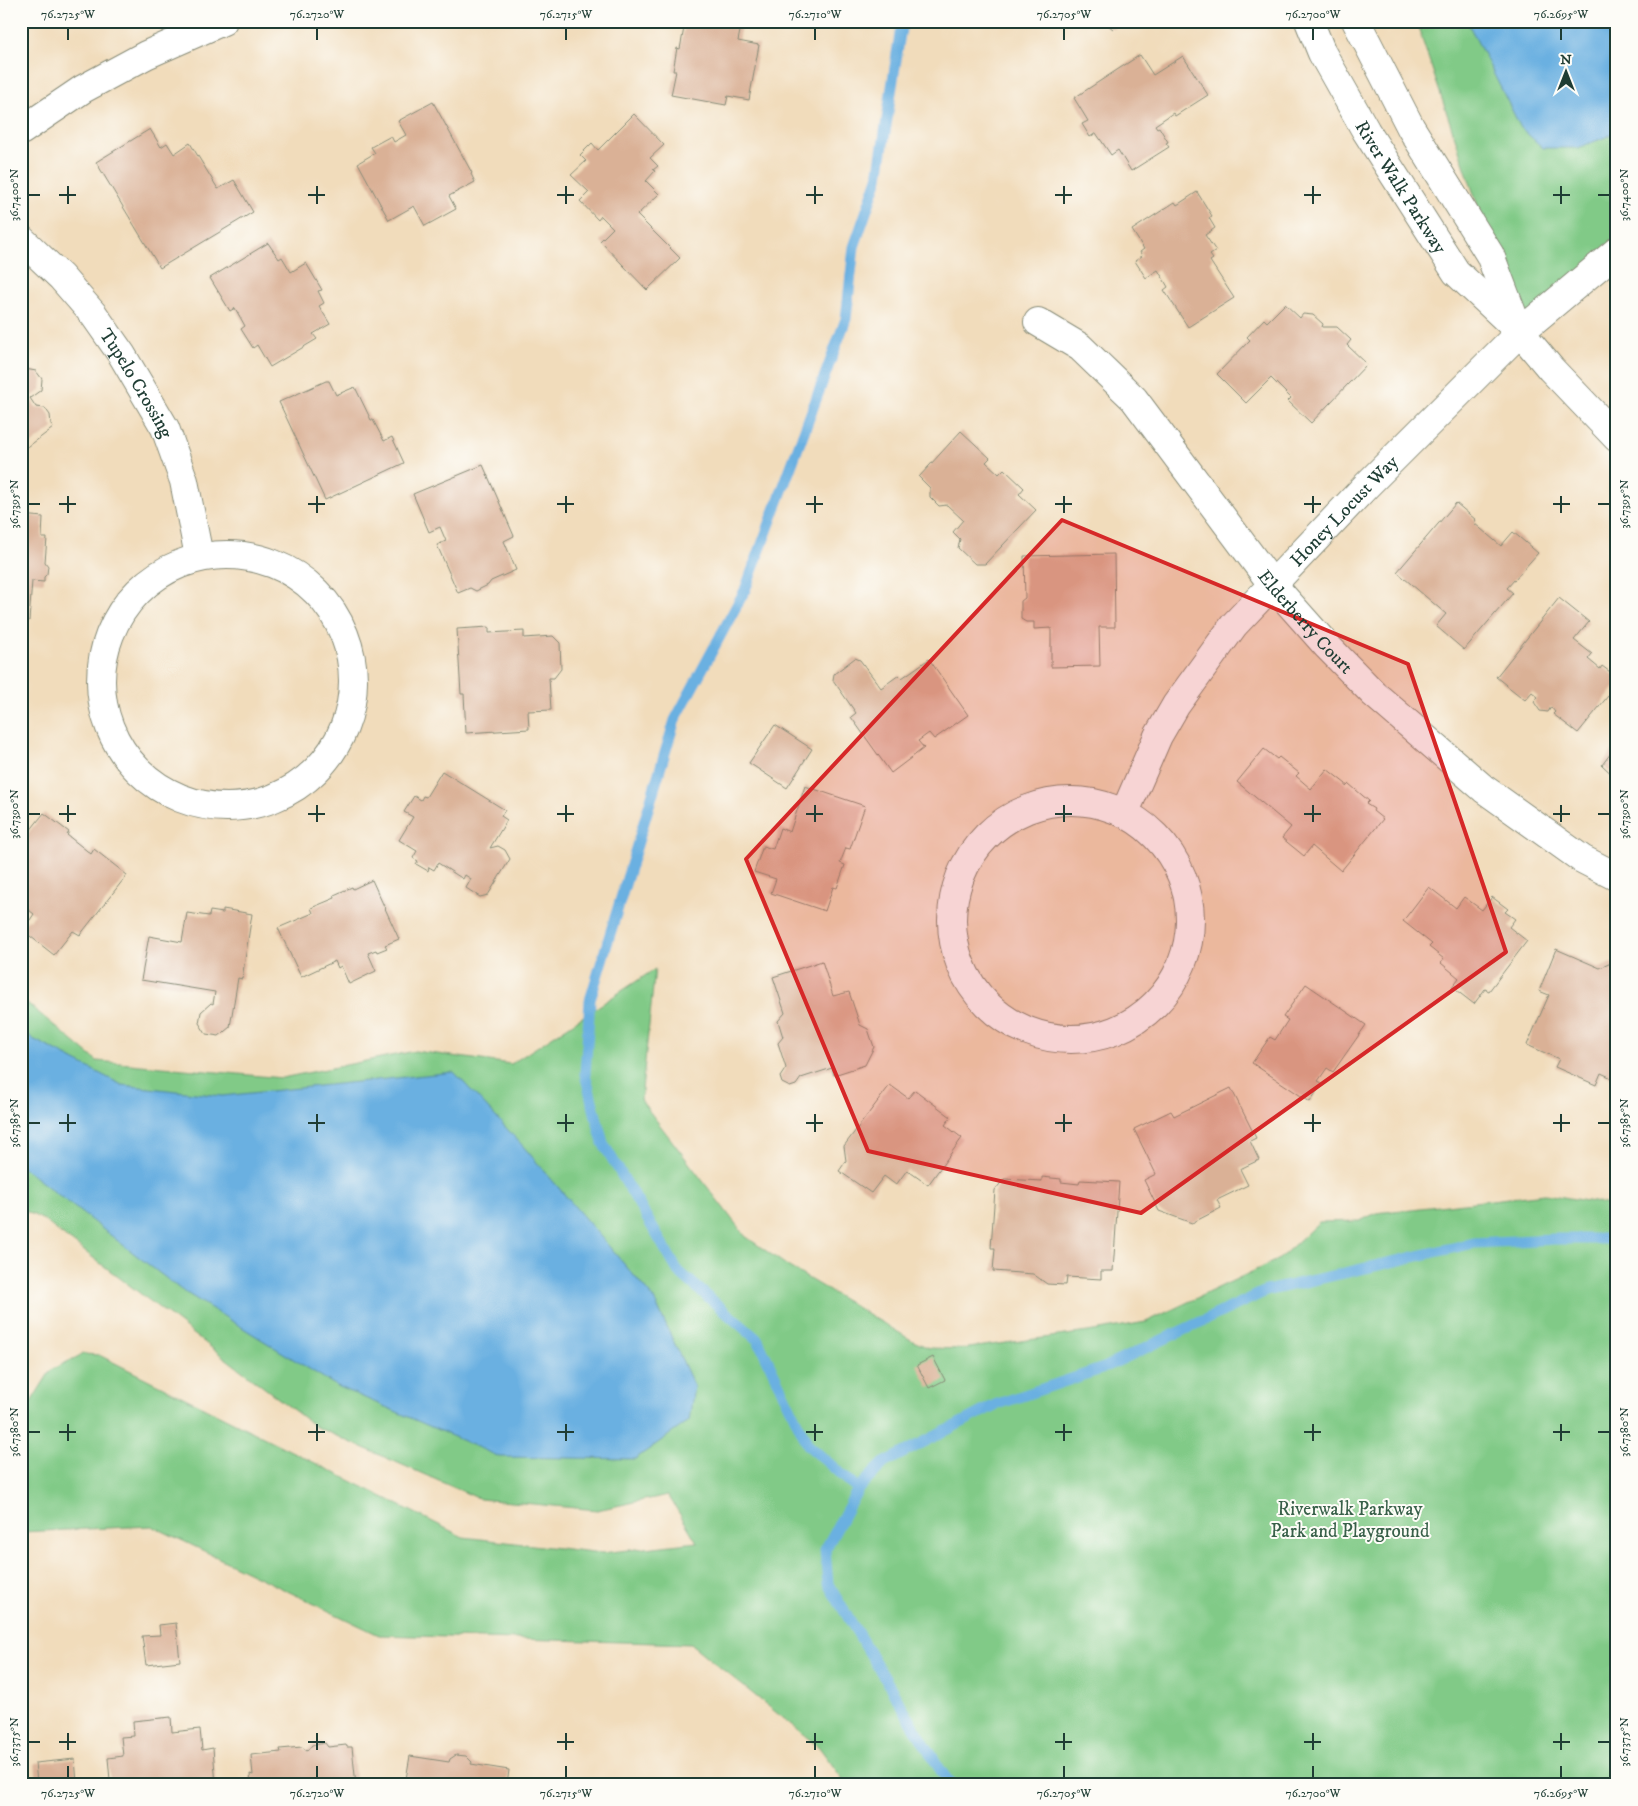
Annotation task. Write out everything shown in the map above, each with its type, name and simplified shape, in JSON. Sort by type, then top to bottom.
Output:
[{"type":"street","points":[[21,131],[83,89],[146,55],[223,21]]},
{"type":"street","name":"River Walk Parkway","points":[[1309,21],[1322,53],[1366,131],[1456,272],[1520,332],[1551,369],[1617,438]]},
{"type":"street","name":"River Walk Parkway","points":[[1356,21],[1411,128],[1490,255],[1520,332]]},
{"type":"street","name":"Tupelo Crossing","points":[[21,239],[61,277],[94,315],[122,355],[165,428],[184,481],[199,556]]},
{"type":"street","name":"Honey Locust Way","points":[[1125,812],[1158,736],[1176,705],[1234,625],[1367,485],[1520,332],[1617,251]]},
{"type":"street","name":"Elderberry Court","points":[[1038,322],[1080,346],[1134,399],[1272,584],[1327,646],[1374,694],[1484,789],[1582,859],[1617,877]]},
{"type":"street","points":[[199,556],[260,558],[306,582],[314,587],[348,637],[354,698],[332,756],[285,795],[226,809],[166,793],[120,752],[100,694],[108,634],[144,584],[199,556]]},
{"type":"street","points":[[1076,799],[1125,812],[1165,843],[1188,888],[1190,938],[1173,985],[1137,1020],[1090,1039],[1040,1036],[995,1014],[964,975],[950,927],[958,877],[971,856],[985,835],[1027,807],[1076,799]]},
{"type":"highlighted area","points":[[1062,520],[1408,664],[1506,952],[1141,1213],[868,1151],[746,859]]},
{"type":"green space","points":[[1416,21],[1617,21],[1617,247],[1520,332]]},
{"type":"green space","name":"Riverwalk Parkway Park and Playground","points":[[655,969],[641,1099],[643,1103],[745,1236],[789,1267],[913,1341],[929,1348],[961,1349],[1088,1332],[1146,1322],[1279,1259],[1319,1222],[1360,1221],[1376,1213],[1545,1194],[1617,1206],[1617,1785],[847,1785],[819,1747],[691,1644],[379,1635],[152,1526],[21,1532],[21,1418],[51,1370],[83,1354],[99,1355],[463,1537],[602,1553],[697,1542],[668,1495],[597,1510],[480,1499],[316,1427],[42,1219],[21,1209],[21,998],[97,1061],[282,1078],[415,1051],[511,1064]]},
{"type":"water","points":[[1467,21],[1617,21],[1617,129],[1611,135],[1578,148],[1543,148],[1521,128]]},
{"type":"water","points":[[21,1029],[33,1039],[122,1085],[222,1096],[454,1072],[522,1145],[654,1299],[694,1386],[689,1421],[635,1459],[500,1457],[335,1385],[180,1289],[21,1166]]},
{"type":"building","points":[[681,21],[742,21],[738,41],[759,45],[749,100],[728,96],[726,105],[671,95],[676,71],[673,71],[677,48],[680,49],[684,28],[680,27]]},
{"type":"building","points":[[1103,21],[1118,21],[1113,29]]},
{"type":"building","points":[[1140,55],[1153,75],[1183,56],[1208,95],[1175,116],[1173,113],[1155,125],[1157,128],[1159,127],[1169,147],[1131,171],[1118,150],[1111,155],[1096,133],[1090,137],[1082,124],[1088,121],[1074,98]]},
{"type":"building","points":[[433,102],[472,173],[475,182],[449,196],[456,209],[425,226],[414,206],[389,220],[358,163],[375,153],[371,147],[391,136],[394,142],[406,135],[398,121]]},
{"type":"building","points":[[634,114],[664,145],[650,158],[658,166],[646,181],[659,194],[637,215],[680,258],[647,290],[600,241],[613,228],[601,216],[598,220],[580,201],[589,192],[571,175],[586,161],[580,155],[592,143],[598,150]]},
{"type":"building","points":[[150,129],[161,147],[167,143],[174,154],[190,143],[218,189],[234,180],[253,212],[160,268],[96,162]]},
{"type":"building","points":[[1197,192],[1212,216],[1209,218],[1215,228],[1205,235],[1216,251],[1210,255],[1213,259],[1210,261],[1234,298],[1188,327],[1164,290],[1168,287],[1158,270],[1146,278],[1135,261],[1142,256],[1140,252],[1144,249],[1132,230],[1175,202],[1177,205]]},
{"type":"building","points":[[268,243],[279,259],[282,257],[291,272],[306,263],[322,290],[318,291],[324,303],[319,306],[330,324],[313,334],[317,339],[270,367],[257,345],[253,348],[241,329],[245,326],[235,308],[230,311],[210,278]]},
{"type":"building","points":[[1285,304],[1300,318],[1303,314],[1313,315],[1323,324],[1322,327],[1337,327],[1351,340],[1347,345],[1367,364],[1311,423],[1288,401],[1291,398],[1271,378],[1246,403],[1217,374],[1250,340],[1247,337],[1264,319],[1267,322]]},
{"type":"building","points":[[25,369],[36,371],[42,379],[41,390],[30,398],[36,407],[45,408],[50,415],[53,428],[21,452],[21,370],[22,372]]},
{"type":"building","points":[[329,381],[336,395],[355,387],[371,420],[373,420],[384,441],[392,437],[404,463],[325,500],[279,402]]},
{"type":"building","points":[[961,431],[990,458],[986,462],[999,474],[1004,469],[1024,488],[1019,494],[1036,510],[985,564],[975,564],[958,548],[960,539],[953,532],[963,520],[947,505],[939,506],[930,497],[930,488],[919,477]]},
{"type":"building","points":[[483,465],[514,536],[504,541],[516,570],[491,581],[488,585],[476,591],[470,588],[458,593],[437,545],[446,541],[440,527],[429,532],[413,494]]},
{"type":"building","points":[[1456,503],[1476,520],[1474,523],[1501,546],[1513,532],[1538,553],[1507,588],[1513,593],[1464,650],[1436,626],[1446,614],[1397,572]]},
{"type":"building","points":[[21,515],[43,517],[42,538],[47,538],[45,562],[48,566],[47,574],[44,577],[44,582],[32,581],[29,621],[21,621]]},
{"type":"building","points":[[1114,554],[1115,627],[1099,627],[1100,666],[1051,667],[1051,628],[1034,629],[1034,622],[1026,622],[1021,619],[1021,601],[1025,598],[1024,556]]},
{"type":"building","points":[[1559,598],[1589,622],[1574,640],[1592,654],[1588,659],[1600,669],[1602,666],[1617,677],[1615,681],[1617,685],[1578,733],[1553,714],[1555,712],[1551,707],[1548,712],[1540,711],[1534,702],[1538,697],[1532,692],[1525,700],[1496,677]]},
{"type":"building","points":[[489,627],[489,633],[524,631],[524,638],[553,636],[560,643],[561,669],[554,678],[549,678],[551,710],[528,711],[529,729],[466,733],[464,694],[461,694],[457,629]]},
{"type":"building","points":[[855,658],[860,660],[881,688],[899,675],[902,678],[929,659],[968,715],[934,739],[929,733],[918,741],[924,748],[891,773],[851,717],[856,713],[833,680],[834,674]]},
{"type":"building","points":[[775,725],[812,749],[787,788],[749,763]]},
{"type":"building","points":[[1617,745],[1617,779],[1602,765]]},
{"type":"building","points":[[1264,749],[1277,759],[1279,757],[1299,773],[1296,776],[1311,789],[1327,769],[1346,784],[1346,787],[1349,784],[1369,801],[1366,804],[1374,809],[1373,811],[1383,819],[1341,871],[1312,846],[1304,856],[1282,838],[1291,827],[1237,782]]},
{"type":"building","points":[[442,771],[505,810],[501,816],[507,820],[490,848],[498,846],[505,850],[510,859],[488,895],[480,897],[466,888],[471,879],[465,875],[463,879],[438,863],[434,870],[429,867],[428,871],[416,864],[418,861],[413,858],[417,851],[399,840],[413,817],[404,812],[414,796],[421,800],[423,796],[426,797]]},
{"type":"building","points":[[805,786],[865,806],[850,849],[846,848],[840,863],[845,865],[837,888],[833,887],[825,911],[771,893],[776,879],[754,872],[763,846],[773,849],[780,828],[790,832]]},
{"type":"building","points":[[44,813],[69,832],[67,835],[91,854],[94,849],[127,875],[80,935],[73,931],[54,955],[21,929],[34,914],[21,904],[21,842]]},
{"type":"building","points":[[372,880],[399,939],[385,945],[387,948],[368,953],[376,971],[349,984],[341,966],[338,968],[335,961],[301,977],[278,928],[313,913],[311,908],[335,898],[334,895]]},
{"type":"building","points":[[1429,887],[1456,908],[1464,897],[1482,910],[1492,897],[1508,909],[1505,912],[1515,919],[1509,927],[1527,941],[1489,991],[1485,989],[1474,1004],[1452,987],[1459,978],[1441,963],[1444,959],[1429,947],[1432,944],[1403,921]]},
{"type":"building","points":[[223,909],[252,914],[242,979],[238,978],[230,1027],[219,1036],[206,1034],[199,1023],[201,1012],[211,1003],[213,1004],[215,992],[141,980],[149,936],[182,942],[187,913],[209,916],[210,911],[223,913]]},
{"type":"building","points":[[1556,949],[1600,968],[1611,963],[1617,966],[1617,1072],[1614,1079],[1601,1073],[1596,1085],[1555,1067],[1559,1059],[1527,1045],[1549,995],[1539,991]]},
{"type":"building","points":[[822,961],[833,996],[849,992],[860,1025],[868,1029],[874,1047],[865,1065],[834,1075],[832,1068],[801,1078],[796,1085],[790,1087],[782,1083],[780,1077],[786,1068],[778,1043],[783,1037],[778,1021],[785,1013],[773,977]]},
{"type":"building","points":[[1306,984],[1366,1025],[1333,1072],[1327,1068],[1318,1081],[1322,1083],[1310,1102],[1252,1063],[1270,1037],[1275,1040],[1288,1020],[1283,1017]]},
{"type":"building","points":[[890,1085],[908,1098],[915,1090],[951,1117],[945,1125],[962,1138],[928,1185],[907,1170],[896,1185],[884,1176],[871,1193],[839,1171],[846,1161],[844,1146]]},
{"type":"building","points":[[1231,1088],[1256,1138],[1250,1141],[1259,1160],[1240,1169],[1248,1185],[1217,1200],[1221,1208],[1192,1223],[1159,1211],[1144,1180],[1156,1174],[1134,1129],[1171,1111],[1174,1116]]},
{"type":"building","points":[[1042,1177],[1061,1179],[1061,1182],[1079,1184],[1080,1180],[1119,1182],[1113,1271],[1101,1271],[1101,1279],[1067,1277],[1066,1285],[1047,1284],[1033,1274],[993,1271],[995,1248],[991,1248],[995,1190],[1004,1179],[1042,1181]]},
{"type":"building","points":[[933,1357],[945,1380],[929,1388],[917,1365]]},
{"type":"building","points":[[176,1623],[180,1661],[146,1665],[142,1636],[160,1635],[159,1625]]},
{"type":"building","points":[[171,1717],[172,1732],[200,1729],[202,1750],[213,1748],[216,1785],[125,1785],[124,1779],[110,1780],[108,1758],[123,1756],[121,1737],[134,1736],[133,1721]]},
{"type":"building","points":[[325,1743],[328,1747],[346,1745],[347,1747],[352,1747],[356,1785],[251,1785],[250,1774],[253,1775],[251,1755],[281,1752],[280,1749],[302,1747],[307,1751],[312,1745]]},
{"type":"building","points":[[456,1755],[466,1756],[472,1762],[471,1764],[509,1770],[507,1785],[405,1785],[410,1756],[449,1762]]},
{"type":"building","points":[[75,1759],[77,1783],[85,1782],[85,1785],[26,1785],[26,1783],[37,1782],[35,1763]]},
{"type":"waterway","points":[[858,1489],[808,1445],[758,1340],[678,1271],[603,1143],[585,1074],[590,1000],[675,720],[745,590],[846,319],[854,247],[878,178],[903,21]]},
{"type":"waterway","points":[[951,1785],[828,1584],[825,1550],[858,1489],[884,1463],[995,1405],[1101,1369],[1266,1291],[1474,1243],[1554,1239],[1617,1239]]}]
